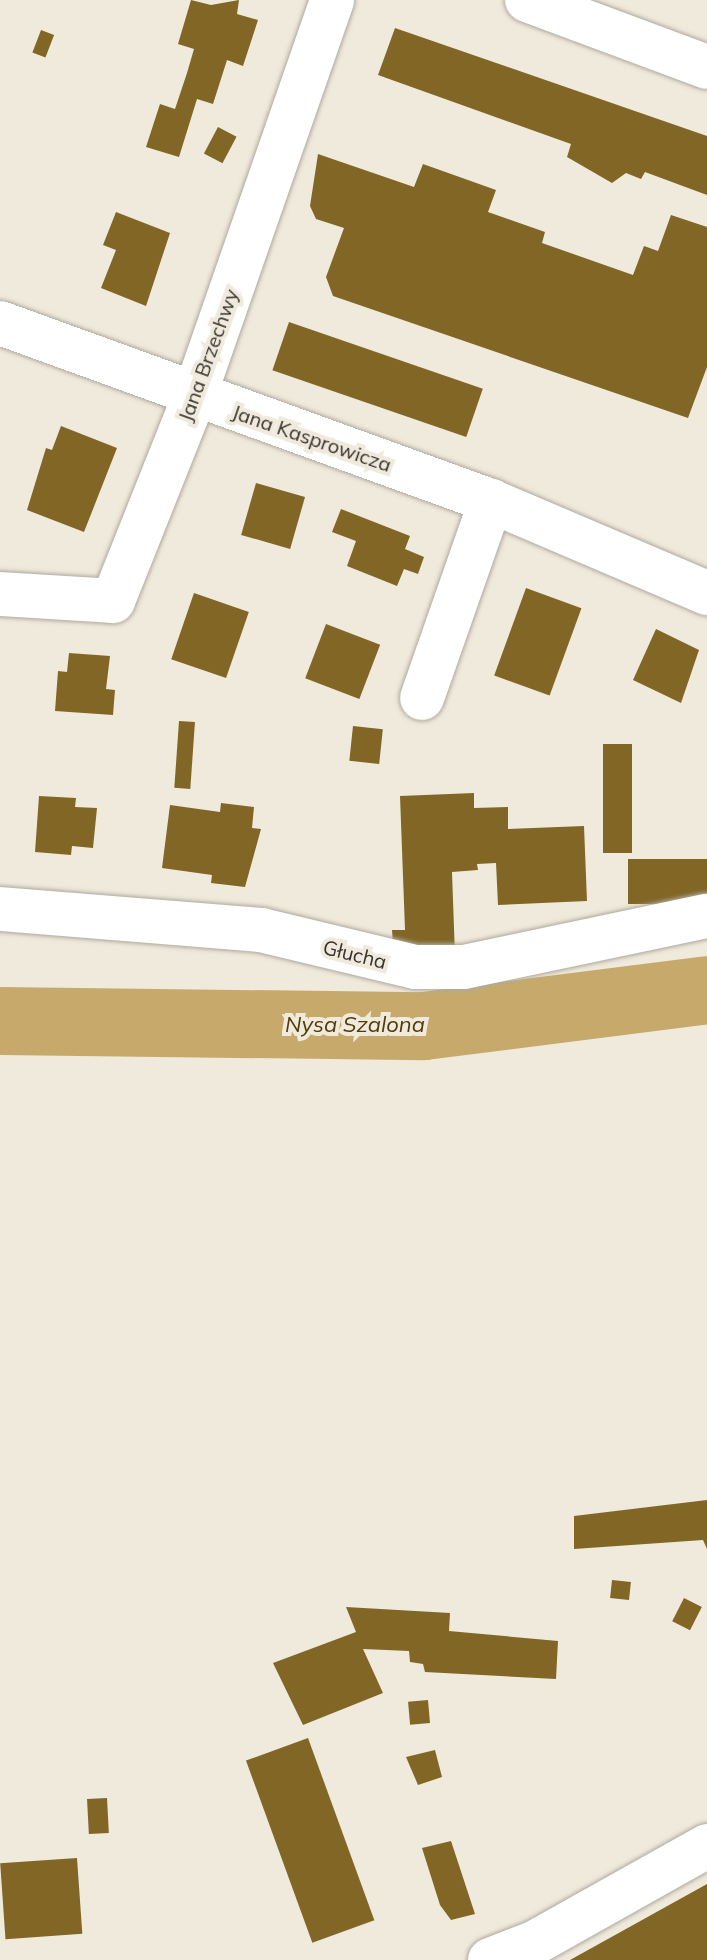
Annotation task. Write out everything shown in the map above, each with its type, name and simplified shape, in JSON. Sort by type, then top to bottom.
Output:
[{"type":"street","name":"Jana Brzechwy","points":[[0,594],[113,601],[194,397],[332,0]]},
{"type":"street","points":[[527,0],[707,67]]},
{"type":"street","name":"Jana Kasprowicza","points":[[0,323],[194,397],[491,501],[707,593]]},
{"type":"street","points":[[422,698],[491,501]]},
{"type":"street","name":"Głucha","points":[[0,909],[261,930],[415,967],[464,967],[707,916]]},
{"type":"street","points":[[490,1960],[536,1942],[707,1846]]},
{"type":"building","points":[[191,0],[211,5],[239,0],[237,14],[258,20],[243,66],[227,60],[213,104],[197,99],[179,157],[146,147],[160,104],[175,109],[187,73],[194,49],[178,44]]},
{"type":"building","points":[[395,28],[707,136],[707,195],[645,172],[641,179],[626,173],[612,183],[567,157],[571,144],[378,75]]},
{"type":"building","points":[[41,30],[54,35],[45,57],[32,52]]},
{"type":"building","points":[[218,127],[237,137],[222,163],[204,153]]},
{"type":"building","points":[[318,154],[414,187],[423,164],[496,190],[488,212],[545,232],[542,243],[633,275],[644,246],[658,251],[671,215],[707,227],[707,367],[688,418],[333,296],[326,277],[344,228],[316,219],[310,206]]},
{"type":"building","points":[[116,212],[170,233],[146,306],[101,288],[116,250],[103,245]]},
{"type":"building","points":[[289,322],[483,389],[466,437],[272,370]]},
{"type":"building","points":[[61,426],[117,448],[84,532],[27,510],[46,448],[52,450]]},
{"type":"building","points":[[256,483],[305,497],[290,549],[241,535]]},
{"type":"building","points":[[341,509],[410,536],[405,549],[424,557],[418,574],[404,569],[397,586],[347,566],[356,541],[332,532]]},
{"type":"building","points":[[526,588],[581,608],[550,696],[494,675]]},
{"type":"building","points":[[194,593],[249,612],[226,678],[171,659]]},
{"type":"building","points":[[326,624],[380,645],[359,699],[305,678]]},
{"type":"building","points":[[656,629],[699,650],[681,703],[633,680]]},
{"type":"building","points":[[69,653],[110,656],[106,689],[115,690],[113,715],[55,711],[58,671],[67,672]]},
{"type":"building","points":[[179,721],[195,722],[190,789],[174,788]]},
{"type":"building","points":[[353,726],[383,729],[379,764],[349,761]]},
{"type":"building","points":[[603,744],[632,744],[632,853],[603,853]]},
{"type":"building","points":[[474,793],[474,808],[508,807],[508,829],[584,826],[587,901],[498,905],[496,863],[477,864],[478,870],[452,872],[455,956],[394,958],[392,930],[405,930],[400,796]]},
{"type":"building","points":[[39,796],[76,798],[75,807],[97,808],[93,848],[72,846],[71,855],[35,852]]},
{"type":"building","points":[[221,803],[254,807],[252,828],[261,829],[245,887],[211,883],[212,875],[162,868],[170,805],[220,812]]},
{"type":"building","points":[[628,859],[707,859],[707,904],[628,904]]},
{"type":"building","points":[[707,1500],[707,1549],[703,1540],[574,1549],[574,1516]]},
{"type":"building","points":[[612,1580],[631,1582],[629,1600],[610,1598]]},
{"type":"building","points":[[684,1598],[702,1607],[690,1630],[672,1621]]},
{"type":"building","points":[[346,1607],[450,1613],[449,1631],[558,1641],[556,1679],[425,1672],[423,1664],[410,1662],[409,1651],[363,1649],[383,1693],[303,1725],[273,1663],[356,1632]]},
{"type":"building","points":[[428,1700],[430,1723],[410,1725],[408,1702]]},
{"type":"building","points":[[308,1738],[374,1920],[312,1943],[246,1761]]},
{"type":"building","points":[[435,1750],[442,1777],[418,1785],[406,1757]]},
{"type":"building","points":[[107,1798],[109,1833],[89,1834],[87,1799]]},
{"type":"building","points":[[451,1841],[475,1914],[451,1920],[440,1905],[422,1848]]},
{"type":"building","points":[[77,1858],[82,1934],[5,1939],[0,1863]]},
{"type":"building","points":[[707,1884],[707,1960],[570,1960]]},
{"type":"waterway","name":"Nysa Szalona","points":[[0,1021],[424,1026],[707,990]]}]
